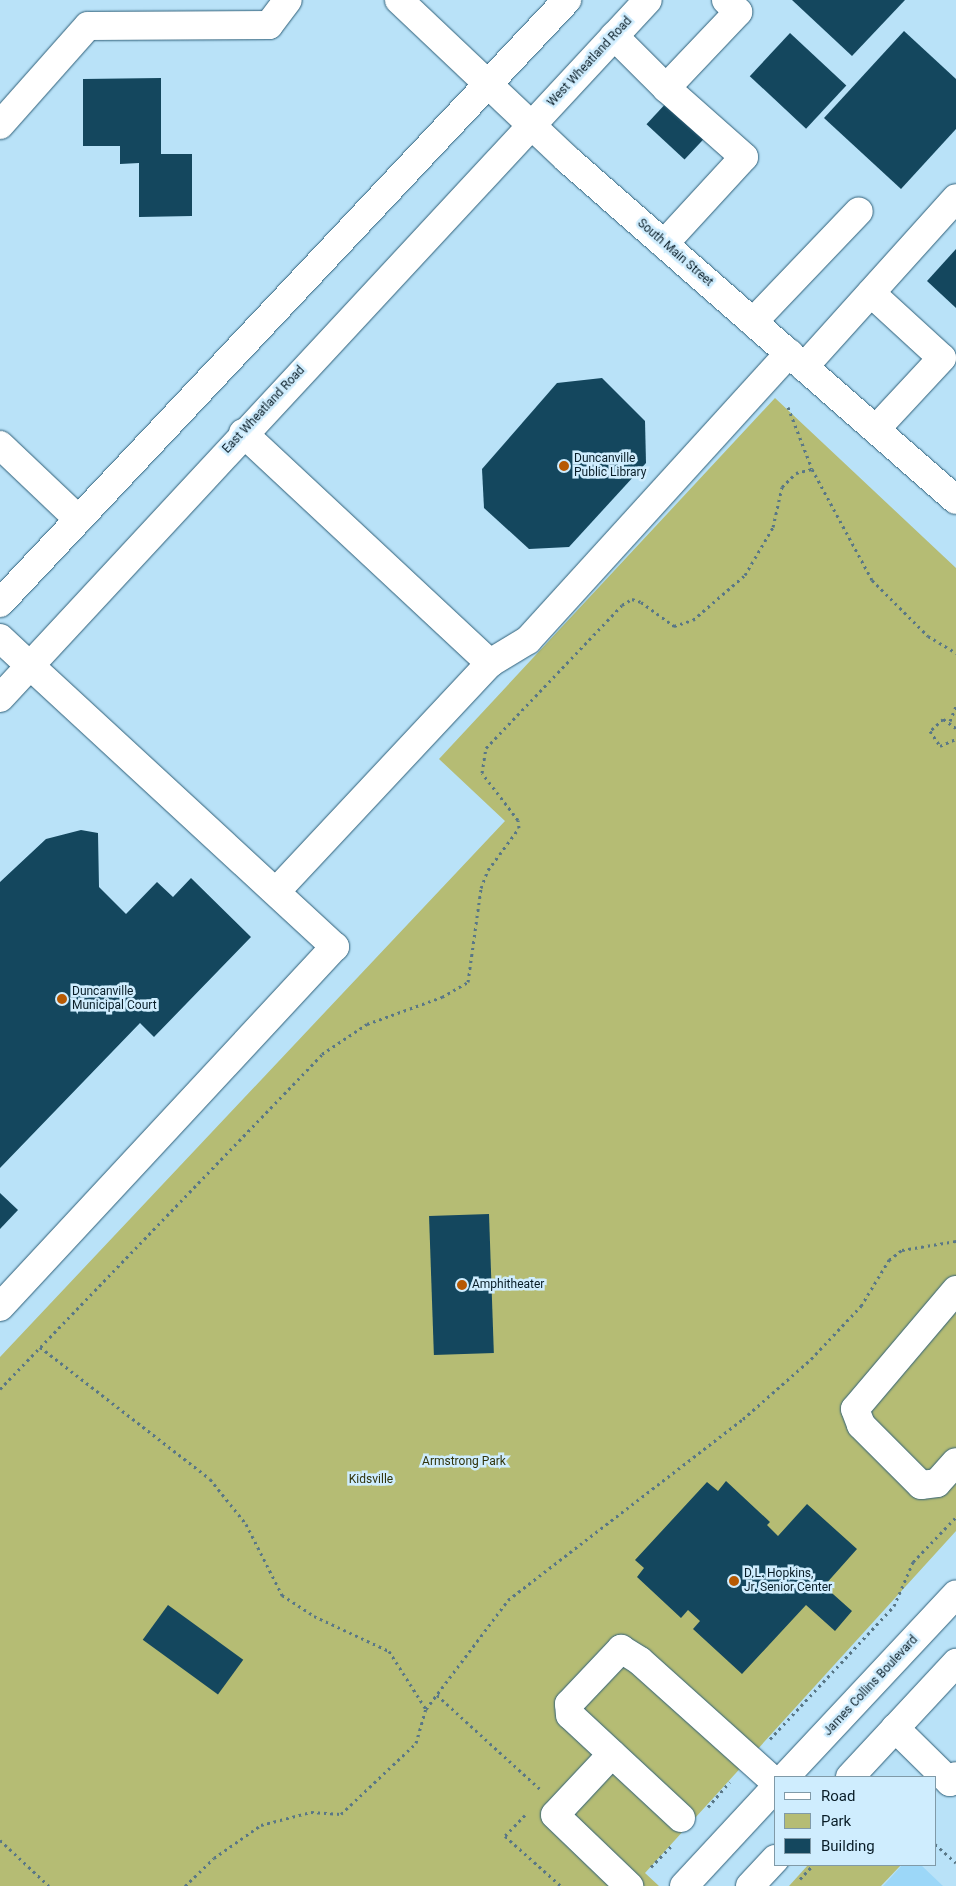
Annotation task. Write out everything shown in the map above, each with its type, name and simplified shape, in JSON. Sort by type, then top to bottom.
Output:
[{"type":"main road","points":[[0,125],[88,26],[268,25],[288,0]]},
{"type":"main road","name":"South Main Street","points":[[399,0],[531,125],[956,500]]},
{"type":"main road","points":[[0,603],[486,83],[567,0]]},
{"type":"main road","name":"West Wheatland Road","points":[[531,125],[648,0]]},
{"type":"main road","points":[[666,88],[738,12],[726,0]]},
{"type":"main road","points":[[614,36],[666,88],[744,158],[664,244]]},
{"type":"main road","name":"East Wheatland Road","points":[[0,698],[243,433],[531,125]]},
{"type":"main road","points":[[276,892],[490,663],[528,640],[796,360],[871,293],[956,198]]},
{"type":"main road","points":[[753,322],[860,211]]},
{"type":"main road","points":[[871,293],[942,358],[876,430]]},
{"type":"main road","points":[[243,433],[490,663]]},
{"type":"main road","points":[[0,445],[78,519]]},
{"type":"main road","points":[[0,638],[335,947],[0,1307]]},
{"type":"main road","points":[[956,1290],[855,1409],[861,1425],[922,1485],[937,1483],[956,1462]]},
{"type":"main road","name":"James Collins Boulevard","points":[[786,1776],[956,1594]]},
{"type":"main road","points":[[693,1814],[612,1754],[570,1715],[569,1704],[621,1649],[774,1781]]},
{"type":"main road","points":[[851,1776],[956,1663]]},
{"type":"main road","points":[[896,1728],[954,1782]]},
{"type":"main road","points":[[612,1754],[555,1815],[638,1879]]},
{"type":"main road","points":[[684,1886],[774,1789]]},
{"type":"main road","points":[[750,1886],[774,1860]]},
{"type":"path","points":[[788,407],[812,469],[872,580],[928,636],[956,653]]},
{"type":"path","points":[[0,1389],[322,1054],[368,1024],[442,997],[468,982],[481,888],[488,870],[519,828],[518,820],[482,772],[486,748],[622,605],[632,599],[641,602],[674,626],[693,620],[745,575],[773,527],[782,488],[796,473],[812,469]]},
{"type":"path","points":[[950,721],[956,706]]},
{"type":"path","points":[[956,728],[950,721],[937,721],[931,738],[940,746],[956,739]]},
{"type":"path","points":[[185,1886],[214,1858],[261,1825],[311,1812],[340,1814],[416,1743],[426,1709],[508,1600],[743,1419],[811,1359],[861,1306],[889,1260],[908,1249],[956,1241]]},
{"type":"path","points":[[40,1347],[210,1479],[246,1524],[282,1595],[314,1616],[389,1651],[426,1709]]},
{"type":"path","points":[[693,1814],[750,1760],[894,1606],[913,1562],[956,1516]]},
{"type":"path","points":[[437,1695],[545,1793]]},
{"type":"path","points":[[532,1808],[505,1836],[561,1886]]},
{"type":"path","points":[[0,1840],[49,1886]]},
{"type":"path","points":[[638,1879],[673,1844]]},
{"type":"path","points":[[936,1845],[956,1863]]},
{"type":"path","points":[[794,1886],[812,1866]]},
{"type":"shaded area","points":[[901,1866],[922,1866],[943,1886],[883,1886]]},
{"type":"green space","name":"Armstrong Park","points":[[775,398],[956,568],[956,1531],[645,1873],[659,1886],[0,1886],[0,1357],[505,821],[439,759]]},
{"type":"green space","points":[[807,1866],[900,1866],[881,1886],[789,1886]]},
{"type":"building","points":[[792,0],[905,0],[852,56]]},
{"type":"building","points":[[904,31],[956,79],[956,129],[901,189],[824,118]]},
{"type":"building","points":[[790,33],[846,86],[806,129],[750,76]]},
{"type":"building","points":[[161,78],[161,154],[192,154],[192,216],[139,217],[139,163],[120,164],[120,146],[83,146],[83,79]]},
{"type":"building","points":[[669,100],[707,135],[685,160],[646,124]]},
{"type":"building","points":[[956,249],[956,308],[927,281]]},
{"type":"building","name":"Duncanville Public Library","points":[[602,378],[645,421],[646,463],[569,547],[529,549],[484,508],[482,469],[557,383]]},
{"type":"building","points":[[81,830],[98,833],[99,887],[126,914],[157,882],[173,897],[191,878],[251,937],[154,1037],[140,1023],[0,1168],[0,882],[46,839]]},
{"type":"building","points":[[0,1193],[18,1210],[0,1229]]},
{"type":"building","name":"Amphitheater","points":[[489,1214],[494,1353],[434,1355],[429,1216]]},
{"type":"building","name":"D.L. Hopkins, Jr. Senior Center","points":[[726,1481],[770,1522],[767,1525],[778,1536],[807,1504],[857,1549],[824,1586],[852,1611],[835,1631],[806,1605],[742,1674],[693,1629],[700,1621],[688,1610],[681,1618],[637,1577],[644,1568],[635,1560],[707,1482],[718,1491]]},
{"type":"building","points":[[168,1605],[243,1660],[218,1694],[143,1640]]},
{"type":"place","name":"Duncanville Public Library","points":[[564,466]]},
{"type":"place","name":"Duncanville Municipal Court","points":[[62,999]]},
{"type":"place","name":"Amphitheater","points":[[462,1285]]},
{"type":"place","name":"D.L. Hopkins, Jr. Senior Center","points":[[734,1581]]},
{"type":"park label","name":"Kidsville","points":[[371,1480]]}]
